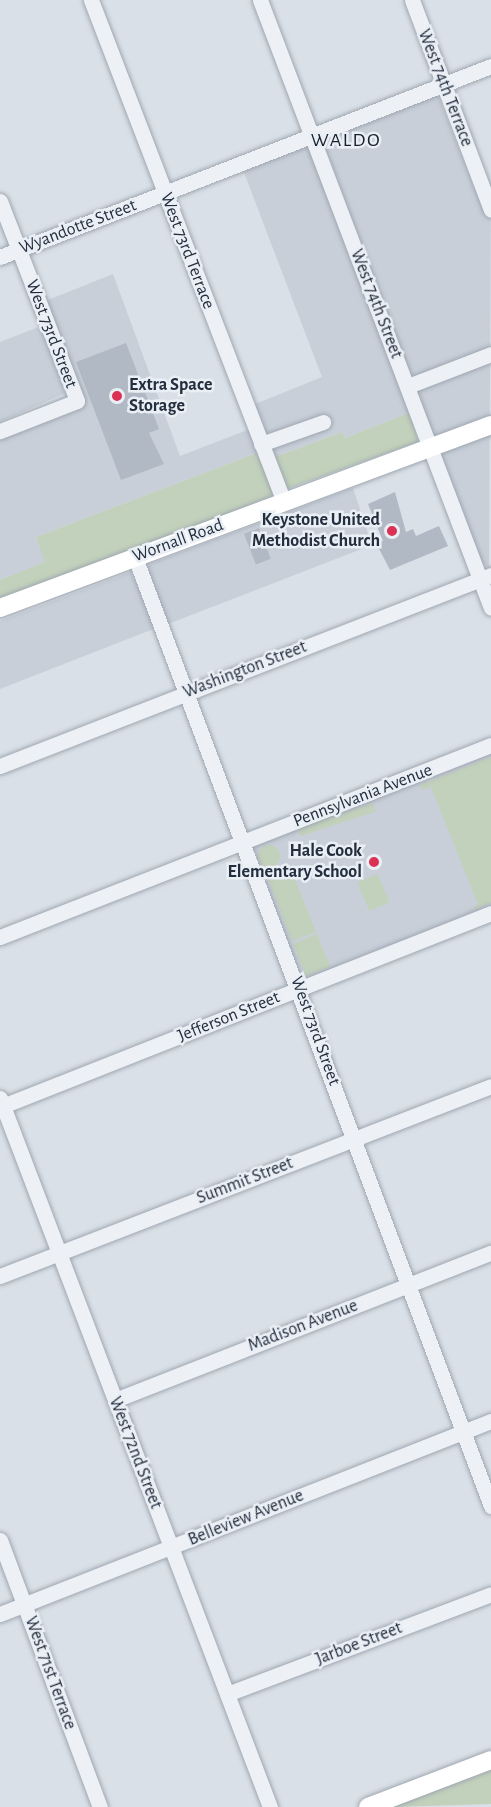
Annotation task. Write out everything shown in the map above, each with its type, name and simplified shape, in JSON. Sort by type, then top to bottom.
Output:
[{"type":"main road","name":"Wornall Road","points":[[0,608],[491,425]]},
{"type":"main road","points":[[368,1807],[491,1760]]},
{"type":"street","name":"West 73rd Terrace","points":[[91,0],[284,502]]},
{"type":"street","name":"West 74th Street","points":[[260,0],[430,448],[485,577],[491,608]]},
{"type":"street","name":"West 74th Terrace","points":[[412,0],[491,210]]},
{"type":"street","name":"Wyandotte Street","points":[[0,257],[491,66]]},
{"type":"street","name":"West 73rd Street","points":[[0,201],[77,400],[0,431]]},
{"type":"street","points":[[408,386],[491,354]]},
{"type":"street","points":[[261,444],[323,423]]},
{"type":"street","name":"West 73rd Street","points":[[135,557],[355,1138],[491,1506]]},
{"type":"street","name":"Washington Street","points":[[0,766],[485,577]]},
{"type":"street","name":"Pennsylvania Avenue","points":[[0,937],[491,745]]},
{"type":"street","name":"Jefferson Street","points":[[1,1104],[491,913]]},
{"type":"street","name":"Summit Street","points":[[0,1276],[491,1086]]},
{"type":"street","name":"West 72nd Street","points":[[1,1104],[270,1807]]},
{"type":"street","name":"Madison Avenue","points":[[115,1400],[491,1252]]},
{"type":"street","name":"Belleview Avenue","points":[[0,1614],[491,1421]]},
{"type":"street","name":"West 71st Terrace","points":[[0,1540],[100,1807]]},
{"type":"street","name":"Jarboe Street","points":[[227,1694],[491,1594]]},
{"type":"shaded area","name":"WALDO","points":[[437,94],[475,190],[491,183],[489,568],[479,559],[411,412],[345,438],[342,432],[275,457],[255,404],[322,377],[243,170],[308,145],[379,326],[391,321],[322,139]]},
{"type":"shaded area","points":[[113,274],[180,456],[250,429],[259,452],[36,537],[46,562],[0,580],[0,434],[82,403],[43,302]]},
{"type":"shaded area","points":[[41,326],[65,393],[0,422],[0,342]]},
{"type":"shaded area","points":[[353,488],[372,545],[168,624],[147,568],[150,564]]},
{"type":"shaded area","points":[[131,572],[156,628],[0,689],[0,621]]},
{"type":"shaded area","name":"Hale Cook Elementary School","points":[[491,752],[491,908],[302,980],[253,846]]},
{"type":"green space","points":[[411,412],[418,442],[287,489],[275,457],[342,432],[345,438]]},
{"type":"green space","points":[[259,452],[273,493],[269,498],[0,599],[0,580],[45,562],[36,537]]},
{"type":"green space","points":[[491,757],[491,903],[470,911],[478,904],[431,787],[422,790],[420,785]]},
{"type":"green space","points":[[373,803],[376,812],[301,836],[298,827]]},
{"type":"green space","points":[[269,845],[277,848],[280,856],[277,864],[269,867],[261,864],[258,856],[261,848]]},
{"type":"green space","points":[[283,866],[290,867],[316,932],[292,941],[266,873]]},
{"type":"green space","points":[[378,874],[390,903],[369,911],[358,882]]},
{"type":"green space","points":[[317,934],[330,966],[306,976],[293,944]]},
{"type":"green space","points":[[491,1769],[491,1804],[393,1807]]},
{"type":"building","name":"Extra Space Storage","points":[[126,343],[159,429],[149,433],[164,464],[121,480],[76,362]]},
{"type":"building","name":"Keystone United Methodist Church","points":[[395,492],[406,532],[413,529],[416,536],[439,526],[448,546],[390,570],[376,543],[383,541],[368,504]]},
{"type":"building","points":[[259,528],[271,559],[256,565],[244,534]]},
{"type":"place","name":"Extra Space Storage","points":[[117,396]]},
{"type":"place","name":"Keystone United Methodist Church","points":[[392,531]]},
{"type":"place","name":"Hale Cook Elementary School","points":[[374,862]]},
{"type":"district","name":"WALDO","points":[[346,140]]}]
